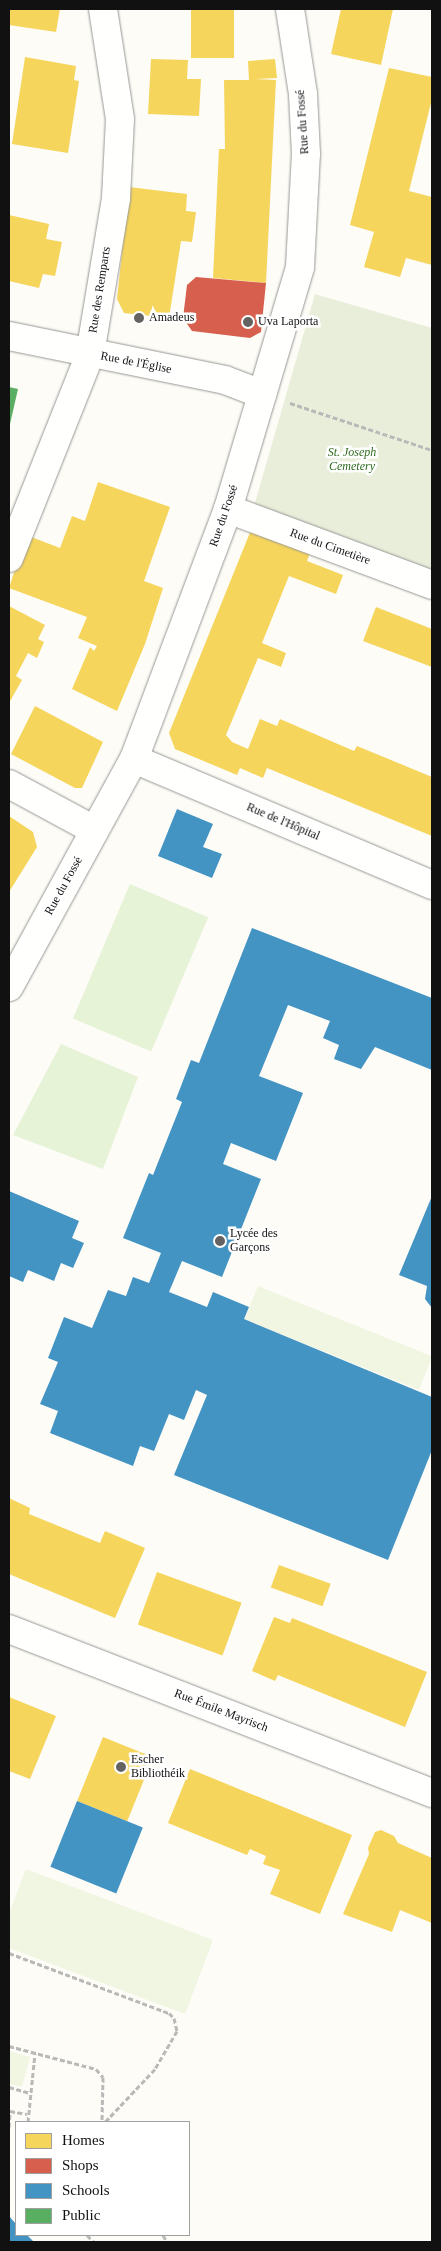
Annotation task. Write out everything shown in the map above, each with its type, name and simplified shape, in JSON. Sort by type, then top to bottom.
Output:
[{"type":"street","name":"Rue des Remparts","points":[[9,558],[90,354],[116,198],[120,118],[104,9]]},
{"type":"street","name":"Rue du Fossé","points":[[9,987],[134,759],[228,509],[300,267],[306,154],[303,94],[290,9]]},
{"type":"street","name":"Rue de l'Église","points":[[9,336],[225,380],[262,394]]},
{"type":"street","name":"Rue du Cimetière","points":[[228,509],[432,585]]},
{"type":"street","name":"Rue de l'Hôpital","points":[[134,759],[432,885]]},
{"type":"street","points":[[9,784],[94,830]]},
{"type":"street","name":"Rue Émile Mayrisch","points":[[9,1629],[432,1793]]},
{"type":"path","points":[[262,394],[432,450]]},
{"type":"path","points":[[9,1953],[169,2013],[174,2018],[177,2030],[155,2069],[105,2121]]},
{"type":"path","points":[[9,2046],[96,2069],[103,2077],[104,2121]]},
{"type":"path","points":[[28,2121],[27,2114],[35,2053]]},
{"type":"path","points":[[9,2087],[30,2093]]},
{"type":"path","points":[[9,2127],[10,2111],[27,2114]]},
{"type":"green space","name":"St. Joseph Cemetery","points":[[315,294],[432,328],[432,574],[253,510]]},
{"type":"green space","points":[[130,884],[208,917],[151,1052],[73,1018]]},
{"type":"green space","points":[[61,1044],[138,1077],[103,1169],[13,1135]]},
{"type":"green space","points":[[258,1286],[432,1356],[419,1390],[245,1319]]},
{"type":"green space","points":[[26,1869],[213,1940],[185,2014],[9,1948],[9,1914]]},
{"type":"green space","points":[[9,2051],[30,2057],[22,2087],[9,2084]]},
{"type":"building: Homes","points":[[9,9],[60,9],[56,32],[9,25]]},
{"type":"building: Homes","points":[[191,9],[234,9],[234,58],[191,58]]},
{"type":"building: Homes","points":[[341,9],[393,9],[381,65],[331,54]]},
{"type":"building: Homes","points":[[25,57],[76,66],[74,80],[79,81],[68,153],[12,144]]},
{"type":"building: Homes","points":[[151,59],[188,60],[187,79],[201,79],[199,116],[148,114]]},
{"type":"building: Homes","points":[[275,59],[277,78],[255,79],[276,80],[266,283],[213,278],[219,149],[225,149],[224,80],[249,80],[248,61]]},
{"type":"building: Homes","points":[[389,68],[432,77],[432,99],[409,191],[432,197],[432,265],[406,258],[400,277],[364,267],[374,232],[350,225]]},
{"type":"building: Homes","points":[[129,187],[187,194],[186,211],[196,212],[192,242],[181,241],[169,318],[124,313],[117,299]]},
{"type":"building: Homes","points":[[9,215],[49,224],[46,239],[62,242],[55,276],[43,274],[39,288],[9,281]]},
{"type":"building: Homes","points":[[98,482],[170,507],[144,581],[163,588],[145,644],[117,711],[72,689],[90,647],[94,651],[97,646],[78,638],[87,617],[9,588],[26,535],[60,548],[72,516],[85,521]]},
{"type":"building: Homes","points":[[251,530],[310,553],[307,561],[343,575],[336,594],[289,576],[262,643],[286,653],[281,667],[258,658],[226,735],[232,742],[248,749],[260,719],[277,726],[280,719],[354,751],[357,746],[432,777],[432,836],[267,768],[263,778],[240,768],[237,775],[175,749],[169,733]]},
{"type":"building: Homes","points":[[9,606],[45,625],[38,639],[44,642],[37,658],[28,653],[16,676],[22,680],[9,703]]},
{"type":"building: Homes","points":[[376,607],[432,629],[432,667],[363,641]]},
{"type":"building: Homes","points":[[35,706],[103,742],[82,788],[75,788],[11,754]]},
{"type":"building: Homes","points":[[9,816],[33,832],[37,847],[9,892]]},
{"type":"building: Homes","points":[[9,1498],[30,1508],[29,1514],[100,1543],[105,1531],[145,1548],[115,1618],[9,1574]]},
{"type":"building: Homes","points":[[279,1565],[331,1584],[322,1606],[271,1588]]},
{"type":"building: Homes","points":[[157,1572],[242,1603],[222,1655],[138,1625]]},
{"type":"building: Homes","points":[[274,1617],[290,1623],[292,1618],[427,1672],[405,1727],[278,1675],[275,1681],[252,1671]]},
{"type":"building: Homes","points":[[9,1697],[56,1716],[30,1779],[9,1771]]},
{"type":"building: Homes","points":[[103,1737],[153,1757],[127,1821],[77,1801]]},
{"type":"building: Homes","points":[[190,1769],[352,1835],[320,1914],[270,1894],[280,1870],[263,1864],[266,1856],[250,1849],[247,1855],[168,1823]]},
{"type":"building: Homes","points":[[381,1830],[394,1836],[398,1843],[432,1858],[432,1923],[400,1910],[392,1932],[343,1914],[369,1854],[368,1848],[375,1832]]},
{"type":"building: Shops","points":[[196,277],[266,283],[261,332],[250,338],[192,331],[183,318],[187,285]]},
{"type":"building: Schools","points":[[177,809],[213,824],[203,847],[222,854],[212,878],[158,856]]},
{"type":"building: Schools","points":[[252,928],[432,998],[432,1070],[375,1047],[361,1069],[334,1059],[339,1045],[323,1038],[330,1021],[288,1005],[259,1076],[303,1093],[276,1161],[231,1143],[223,1164],[261,1179],[222,1277],[182,1261],[169,1292],[207,1307],[213,1292],[249,1307],[244,1319],[432,1397],[432,1450],[388,1560],[174,1475],[207,1395],[196,1390],[184,1420],[169,1414],[154,1451],[140,1446],[133,1466],[50,1433],[58,1411],[40,1404],[58,1362],[48,1358],[64,1317],[92,1328],[108,1290],[126,1296],[133,1277],[149,1283],[161,1253],[123,1238],[149,1173],[153,1175],[182,1102],[176,1099],[191,1060],[199,1063]]},
{"type":"building: Schools","points":[[9,1191],[79,1221],[72,1238],[84,1243],[73,1268],[61,1263],[54,1281],[28,1270],[23,1282],[9,1276]]},
{"type":"building: Schools","points":[[432,1196],[432,1308],[425,1299],[427,1286],[399,1275]]},
{"type":"building: Schools","points":[[77,1801],[143,1828],[116,1893],[50,1867]]},
{"type":"building: Schools","points":[[9,2216],[15,2223],[15,2236],[28,2236],[34,2242],[9,2242]]},
{"type":"building: Public","points":[[9,387],[18,389],[10,424],[9,424]]},
{"type":"place","name":"Amadeus","points":[[139,318]]},
{"type":"place","name":"Uva Laporta","points":[[248,322]]},
{"type":"place","name":"Lycée des Garçons","points":[[220,1241]]},
{"type":"place","name":"Escher Bibliothéik","points":[[121,1767]]}]
